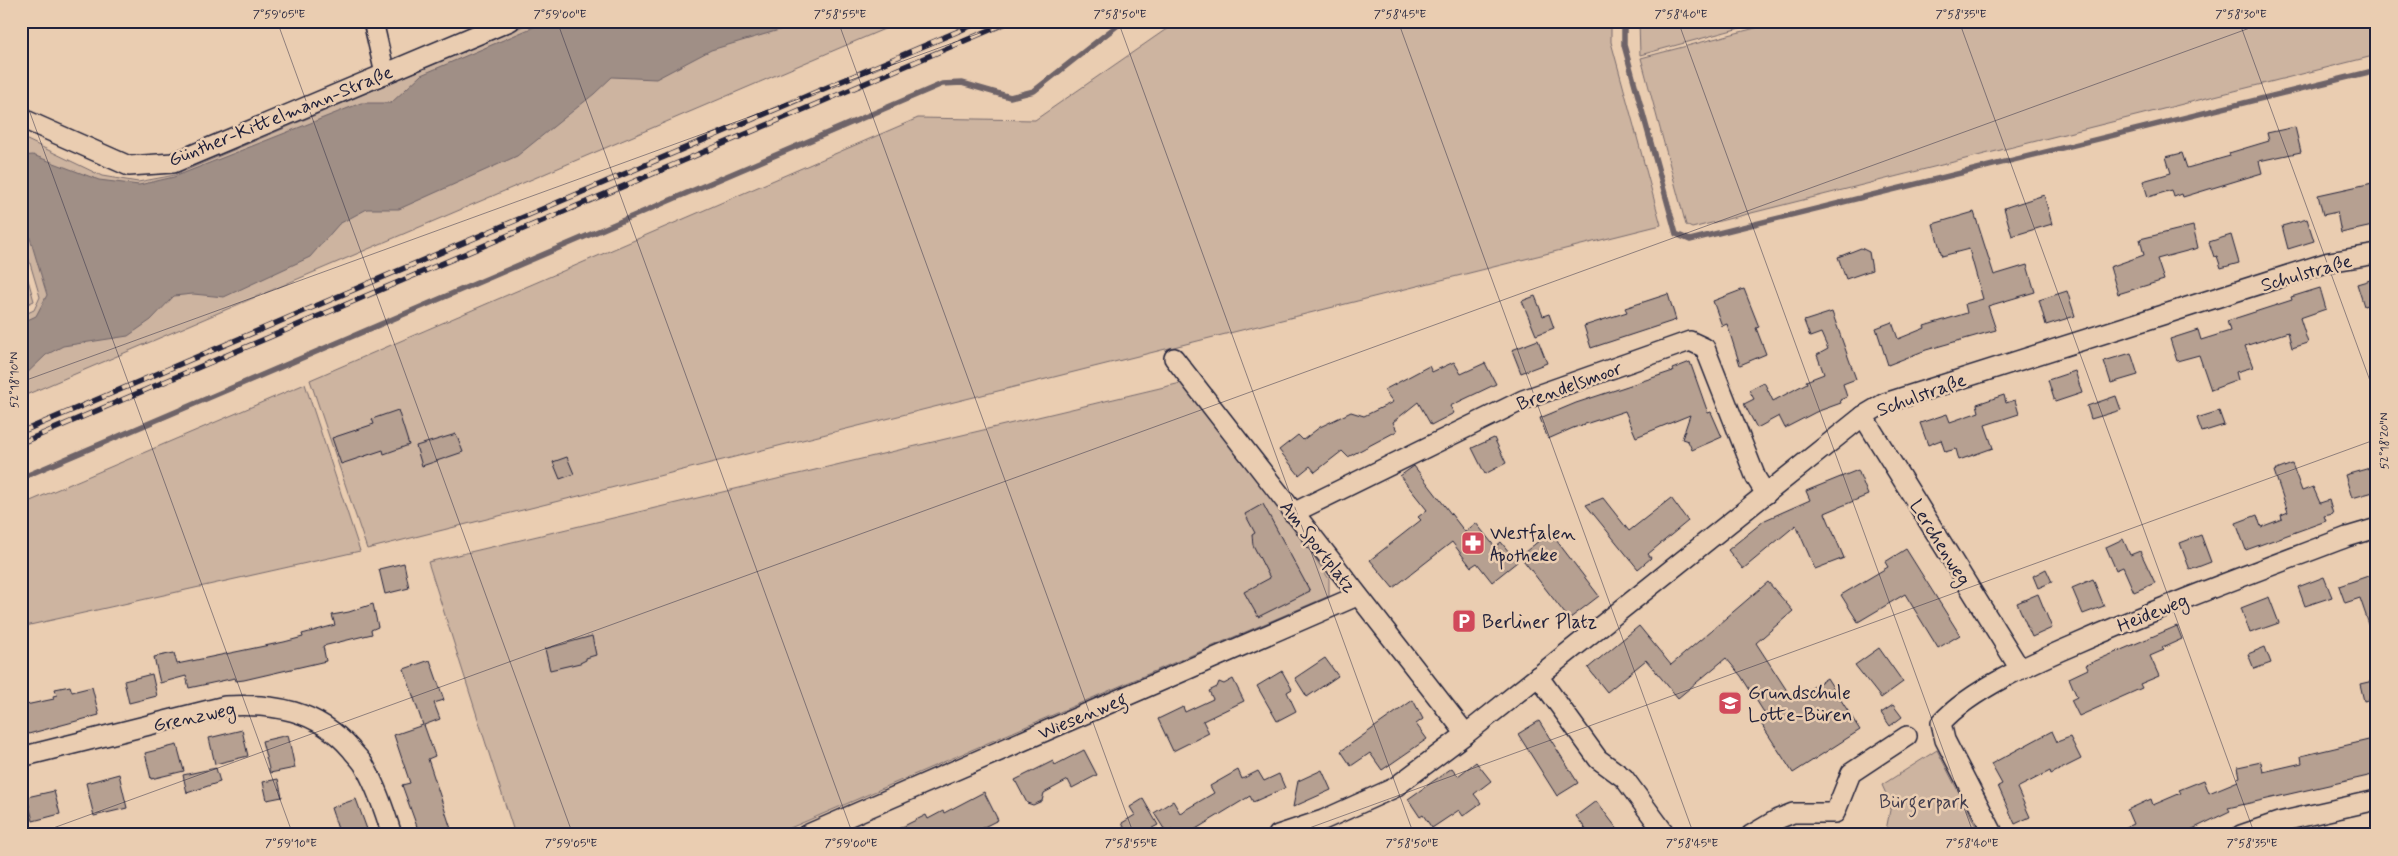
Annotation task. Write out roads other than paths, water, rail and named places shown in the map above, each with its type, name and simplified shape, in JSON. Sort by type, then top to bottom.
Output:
[{"type":"street","points":[[373,21],[385,74]]},
{"type":"street","name":"Günther-Kittelmann-Straße","points":[[21,118],[129,166],[173,162],[510,21]]},
{"type":"street","name":"Schulstraße","points":[[1538,676],[1863,416],[1885,404],[2329,262],[2377,254]]},
{"type":"street","name":"Brendelsmoor","points":[[1293,513],[1523,400],[1690,341],[1705,348],[1756,478],[1766,494]]},
{"type":"street","name":"Am Sportplatz","points":[[1174,358],[1466,734]]},
{"type":"street","name":"Lerchenweg","points":[[1863,416],[2020,668]]},
{"type":"street","name":"Heideweg","points":[[1994,835],[1945,740],[1941,723],[1951,712],[2020,668],[2140,616],[2347,537],[2377,528]]},
{"type":"street","name":"Wiesenweg","points":[[806,835],[1357,596]]},
{"type":"street","points":[[1278,835],[1323,820],[1394,788],[1466,734],[1538,676],[1598,759],[1624,778],[1666,835]]},
{"type":"street","name":"Grenzweg","points":[[21,757],[225,706],[255,704],[287,709],[314,720],[340,737],[365,765],[381,802],[392,835]]},
{"type":"street","points":[[1751,835],[1778,818],[1793,813],[1835,813],[1851,773],[1907,736]]},
{"type":"street","points":[[2241,835],[2282,828],[2377,800]]},
{"type":"waterway","points":[[21,478],[942,84],[962,83],[1010,97],[1034,91],[1123,21]]},
{"type":"waterway","points":[[1624,21],[1624,45],[1676,234],[1690,240],[2377,70]]},
{"type":"railway","points":[[21,432],[982,21]]},
{"type":"railway","points":[[21,443],[1011,21]]},
{"type":"place","name":"Westfalen Apotheke","points":[[1473,543]]},
{"type":"place","name":"Berliner Platz","points":[[1464,621]]},
{"type":"place","name":"Grundschule Lotte-Büren","points":[[1730,703]]},
{"type":"park label","name":"Bürgerpark","points":[[1924,801]]}]
